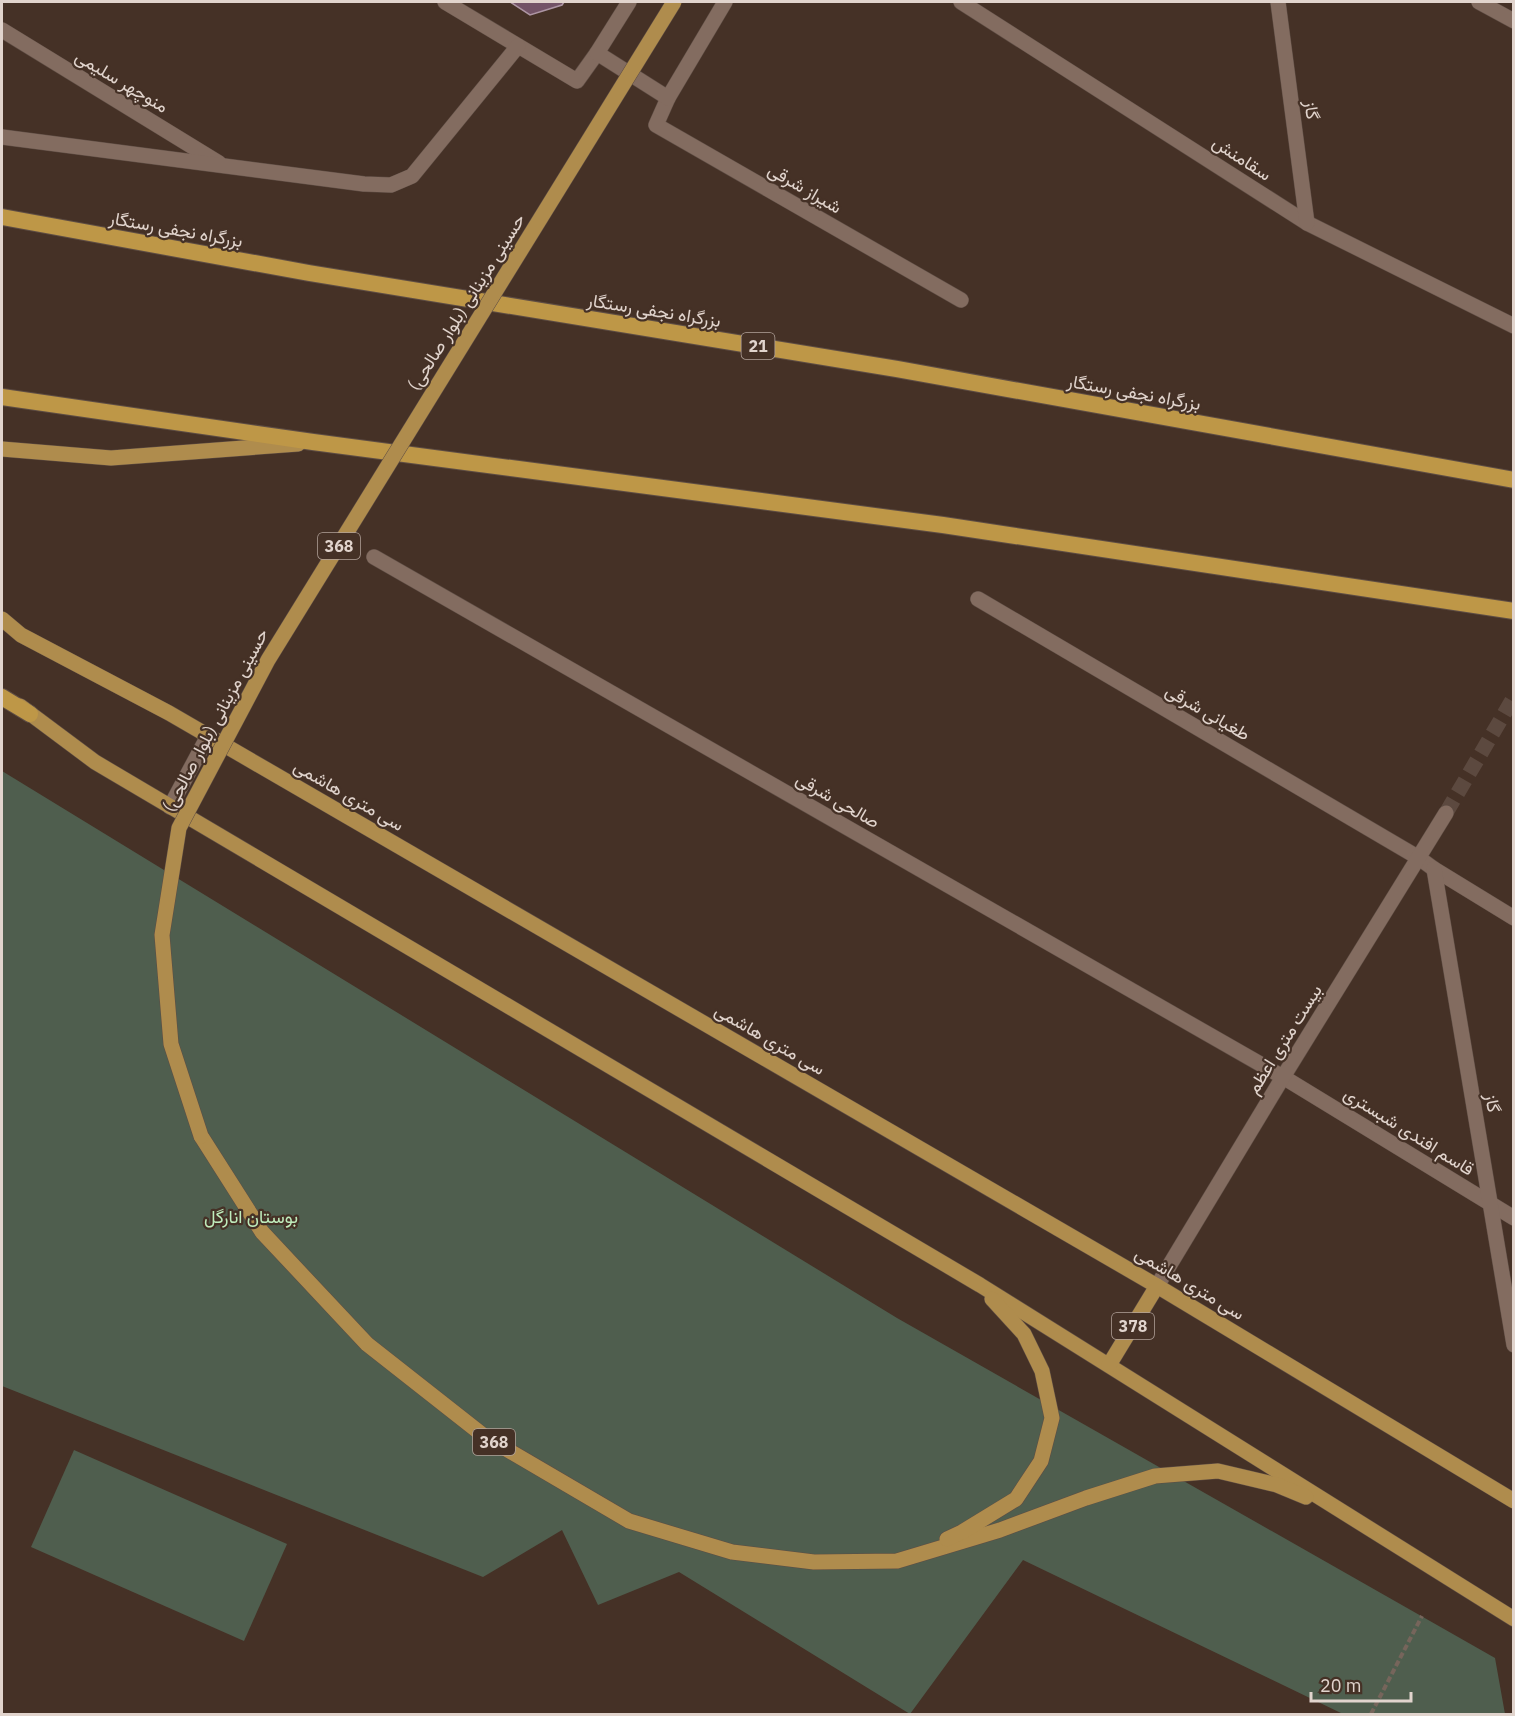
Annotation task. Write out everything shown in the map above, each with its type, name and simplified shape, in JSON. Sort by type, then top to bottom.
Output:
[{"type":"highway","name":"بزرگراه نجفی رستگار","points":[[2,217],[309,273],[897,369],[1514,480]]},
{"type":"highway","points":[[2,397],[313,442],[943,525],[1514,611]]},
{"type":"highway","points":[[2,697],[30,714]]},
{"type":"main road","name":"حسینی مزینانی (بلوار صالحی)","points":[[674,2],[268,660],[179,828],[162,935],[171,1044],[201,1136],[262,1232],[367,1344],[484,1436],[629,1521],[732,1552],[814,1562],[897,1561]]},
{"type":"main road","points":[[2,448],[111,458],[313,442]]},
{"type":"main road","name":"سی متری هاشمی","points":[[2,620],[21,635],[169,713],[1157,1286],[1514,1501]]},
{"type":"main road","points":[[2,691],[95,762],[980,1286],[1514,1619]]},
{"type":"main road","points":[[897,1561],[962,1532],[1016,1499],[1041,1461],[1052,1418],[1042,1371],[1024,1334],[980,1286]]},
{"type":"main road","name":"378","points":[[1109,1365],[1157,1286]]},
{"type":"main road","points":[[897,1561],[1000,1530],[1086,1498],[1155,1476],[1218,1471],[1277,1485],[1345,1514]]},
{"type":"street","points":[[445,2],[577,81],[629,2]]},
{"type":"street","points":[[597,52],[668,98],[725,2]]},
{"type":"street","name":"سقامنش","points":[[961,2],[1307,223],[1514,326]]},
{"type":"street","name":"گاز","points":[[1278,2],[1307,223]]},
{"type":"street","points":[[1479,2],[1514,21]]},
{"type":"street","name":"منوچهر سلیمی","points":[[2,30],[223,165]]},
{"type":"street","points":[[2,137],[364,184],[391,185],[412,176],[518,46]]},
{"type":"street","name":"شیراز شرقی","points":[[668,98],[656,125],[961,300]]},
{"type":"street","name":"صالحی شرقی","points":[[374,556],[1283,1077]]},
{"type":"street","name":"طغیانی شرقی","points":[[978,599],[1419,858],[1514,918]]},
{"type":"street","points":[[170,807],[208,736]]},
{"type":"street","name":"بیست متری اعظم","points":[[1157,1286],[1446,813]]},
{"type":"street","name":"گاز","points":[[1434,869],[1514,1345]]},
{"type":"street","name":"قاسم افندی شبستری","points":[[1283,1077],[1514,1218]]},
{"type":"path","points":[[1371,1714],[1422,1616]]},
{"type":"green space","name":"بوستان انارگل","points":[[2,771],[897,1318],[1495,1658],[1505,1714],[1343,1714],[1023,1560],[910,1714],[679,1572],[598,1605],[562,1530],[483,1577],[2,1386]]},
{"type":"green space","points":[[74,1450],[287,1544],[244,1641],[31,1547]]},
{"type":"building","points":[[510,2],[564,2],[562,5],[530,15]]},
{"type":"tunnel","points":[[1446,813],[1514,697]]}]
